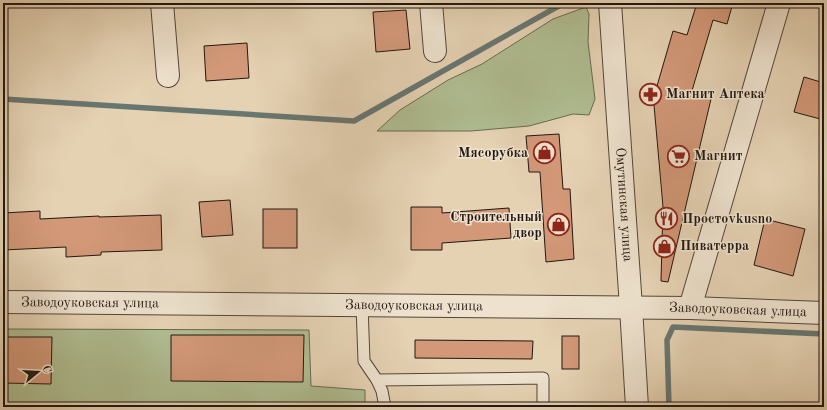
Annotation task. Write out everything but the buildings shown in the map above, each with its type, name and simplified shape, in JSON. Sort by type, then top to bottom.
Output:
[{"type":"street","points":[[162,3],[168,76]]},
{"type":"street","points":[[431,3],[435,51]]},
{"type":"street","name":"Омутинская улица","points":[[610,3],[637,407]]},
{"type":"street","points":[[690,308],[779,3]]},
{"type":"street","name":"Заводоуковская улица","points":[[3,302],[631,307],[824,313]]},
{"type":"lane","points":[[362,305],[364,362],[377,380],[382,391],[386,407]]},
{"type":"lane","points":[[377,380],[543,378],[543,407]]},
{"type":"green space","points":[[586,7],[589,14],[588,42],[595,99],[589,115],[573,114],[529,126],[471,131],[377,131],[400,110],[448,80],[482,64],[553,19]]},
{"type":"green space","points":[[3,329],[309,330],[311,386],[365,390],[365,407],[3,407]]},
{"type":"waterway","points":[[3,99],[354,121],[564,3]]},
{"type":"waterway","points":[[669,407],[667,340],[673,327],[824,334]]},
{"type":"place","name":"Магнит Аптека","points":[[651,94]]},
{"type":"place","name":"Мясорубка","points":[[544,153]]},
{"type":"place","name":"Магнит","points":[[678,156]]},
{"type":"place","name":"Простоvkusno","points":[[666,219]]},
{"type":"place","name":"Строительный двор","points":[[558,225]]},
{"type":"place","name":"Пиватерра","points":[[665,246]]}]
